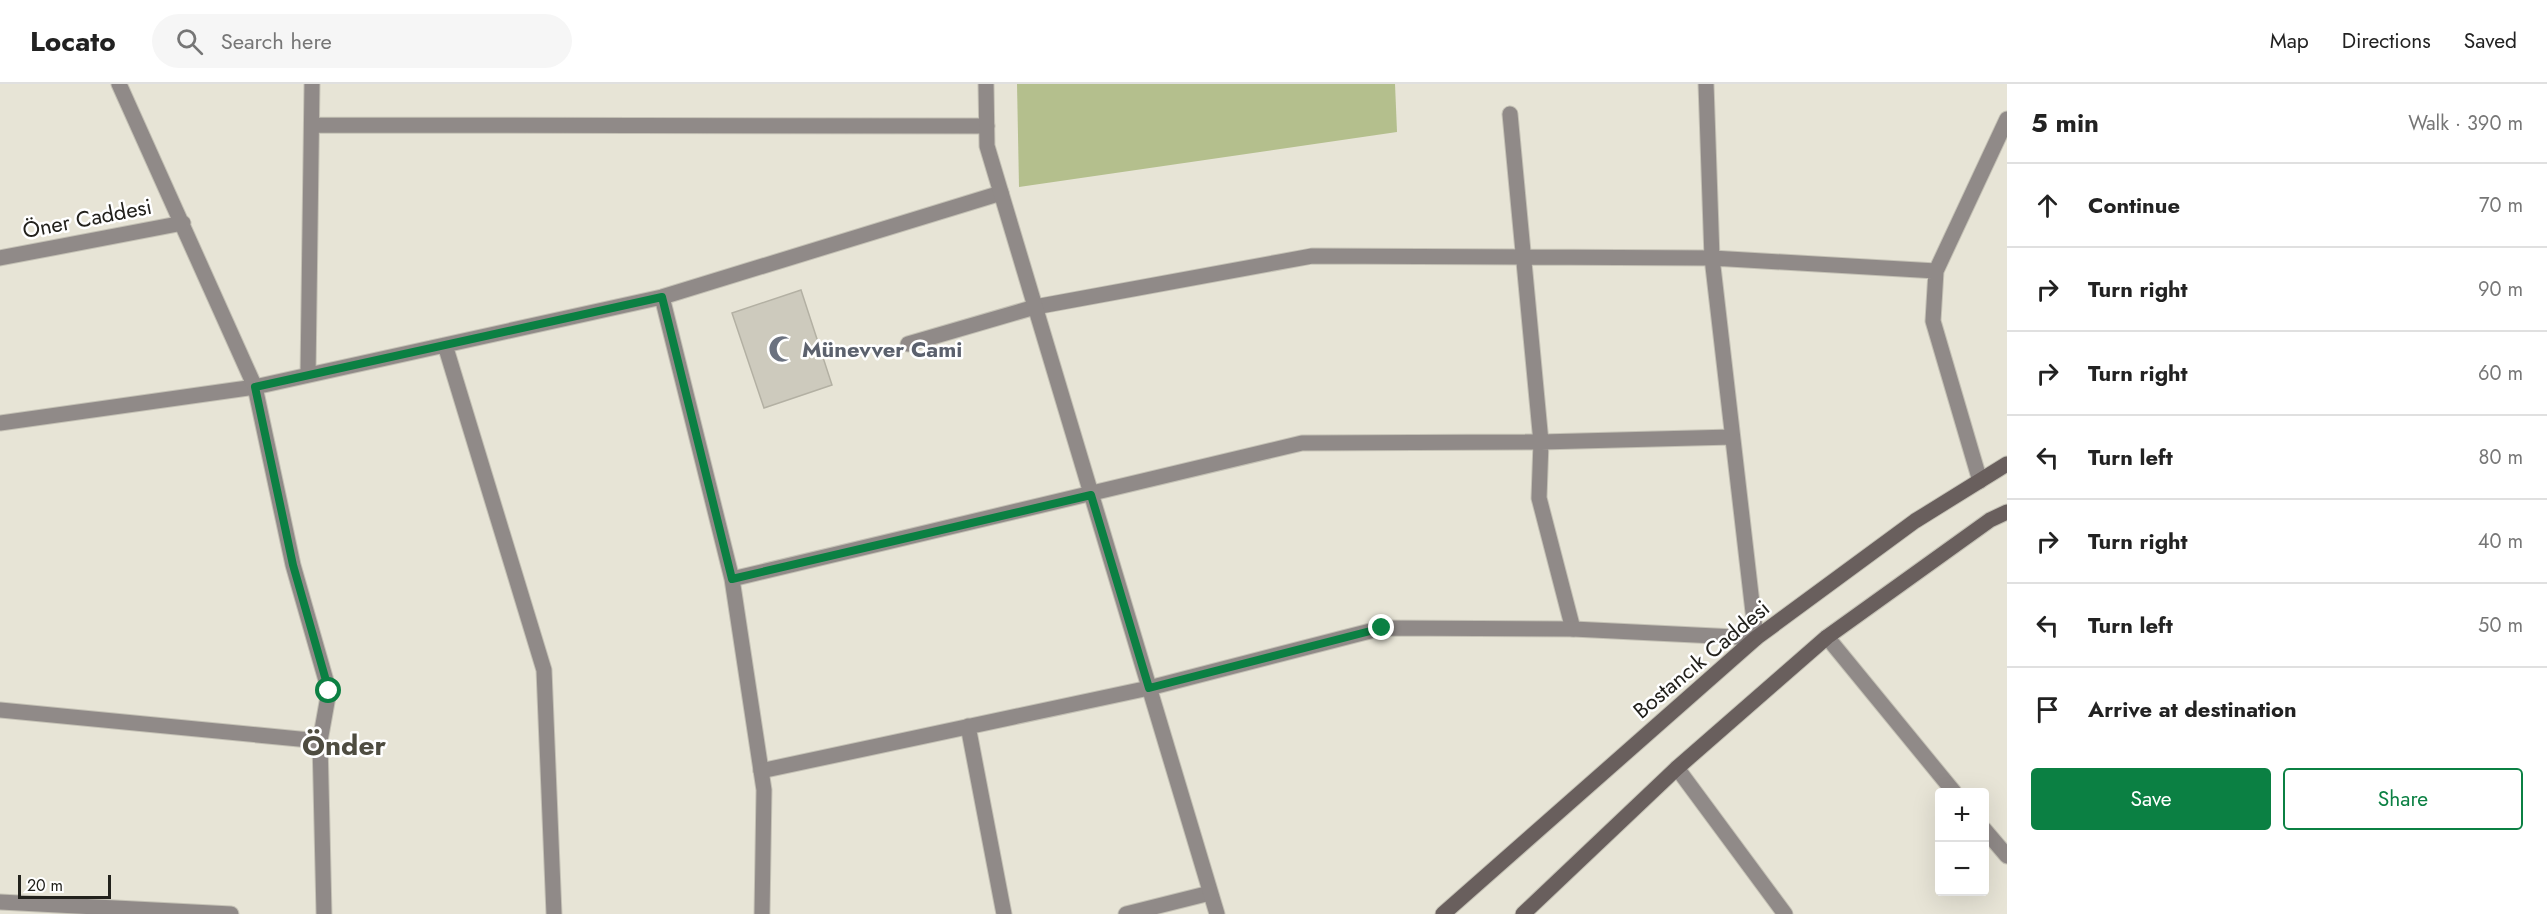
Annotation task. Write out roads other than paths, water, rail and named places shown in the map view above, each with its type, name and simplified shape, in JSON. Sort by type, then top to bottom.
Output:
[{"type":"main road","name":"Bostancık Caddesi","points":[[1443,914],[1756,638],[1915,521],[2007,464]]},
{"type":"main road","points":[[1529,912],[1677,768],[1827,637],[1990,520],[2007,512]]},
{"type":"street","points":[[119,84],[255,387],[293,565],[329,691],[320,741],[324,914]]},
{"type":"street","points":[[308,375],[312,84]]},
{"type":"street","points":[[986,84],[987,146],[1217,914]]},
{"type":"street","points":[[761,771],[1149,688],[1382,628],[1573,629],[1756,638],[1712,258],[1706,84]]},
{"type":"street","points":[[1510,114],[1541,442],[1539,498],[1573,629]]},
{"type":"street","points":[[1980,481],[1933,321],[1936,271],[2007,119]]},
{"type":"street","points":[[312,125],[987,126]]},
{"type":"street","points":[[0,423],[255,387],[662,297],[1001,193]]},
{"type":"street","name":"Öner Caddesi","points":[[0,258],[183,223]]},
{"type":"street","points":[[908,344],[1035,307],[1312,256],[1712,258],[1936,271]]},
{"type":"street","points":[[662,297],[732,579],[764,790],[762,914]]},
{"type":"street","points":[[445,345],[543,670],[554,914]]},
{"type":"street","points":[[732,579],[1302,443],[1541,442],[1732,437]]},
{"type":"street","points":[[1827,637],[1951,788]]},
{"type":"street","points":[[0,710],[320,741]]},
{"type":"street","points":[[968,726],[1004,914]]},
{"type":"street","points":[[1677,768],[1785,914]]},
{"type":"street","points":[[1989,835],[2007,856]]},
{"type":"street","points":[[1126,914],[1210,893]]},
{"type":"street","points":[[0,902],[231,914]]},
{"type":"place","name":"Münevver Cami","points":[[782,349]]},
{"type":"district","name":"Önder","points":[[344,745]]}]
